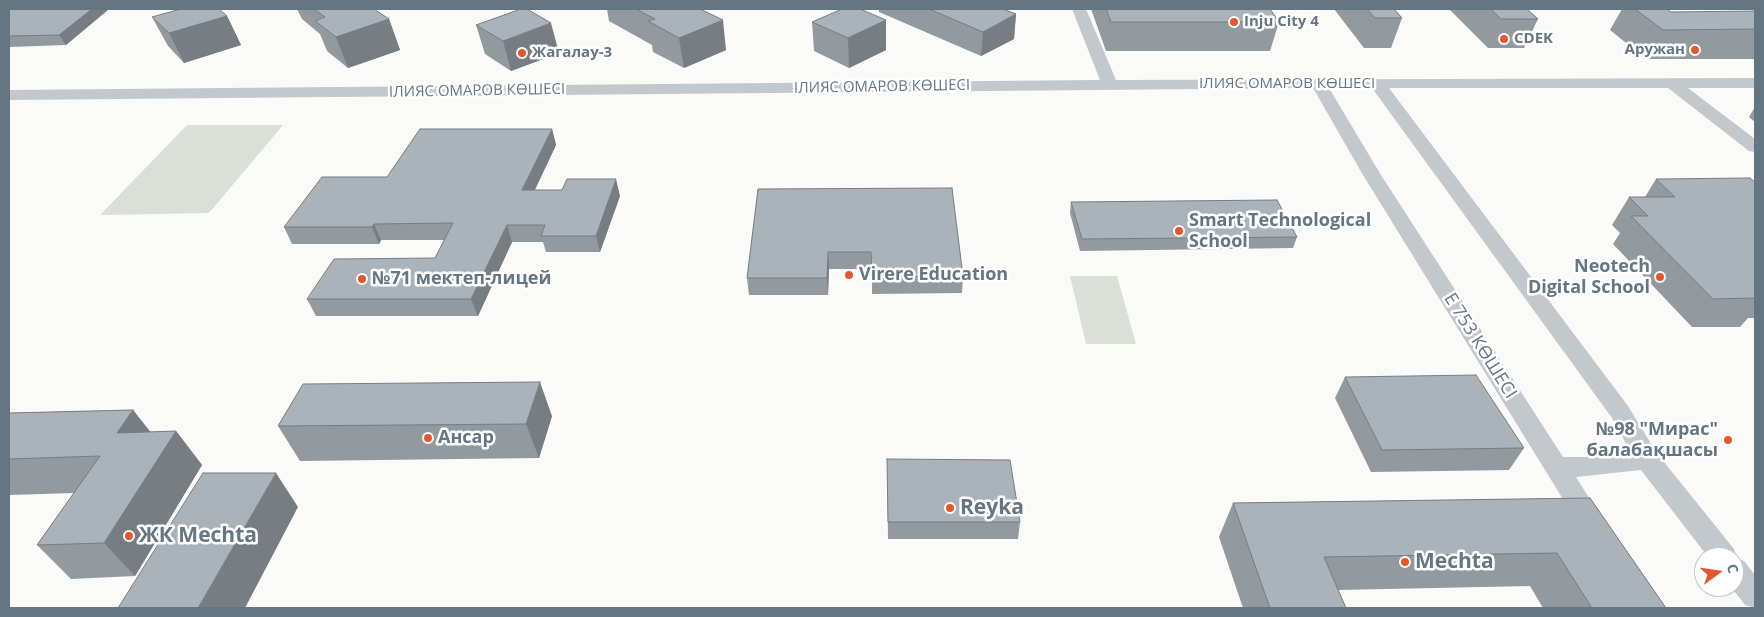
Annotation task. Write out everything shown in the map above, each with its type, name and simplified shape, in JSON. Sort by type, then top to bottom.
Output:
[{"type":"street","points":[[1079,9],[1110,85]]},
{"type":"street","name":"ІЛИЯС ОМАРОВ КӨШЕСІ","points":[[9,95],[1318,83],[1755,83]]},
{"type":"street","name":"Е 753 КӨШЕСІ","points":[[1318,83],[1367,166],[1602,541]]},
{"type":"street","points":[[1376,83],[1620,412],[1647,459],[1716,547]]},
{"type":"street","points":[[1672,83],[1755,147]]},
{"type":"street","points":[[1556,468],[1585,467],[1647,459]]},
{"type":"street","points":[[1744,582],[1755,596]]},
{"type":"shaded area","points":[[187,125],[283,125],[209,213],[100,215]]},
{"type":"shaded area","points":[[1070,276],[1117,276],[1136,344],[1086,344]]},
{"type":"building","points":[[9,9],[92,9],[59,35],[9,36]]},
{"type":"building","points":[[181,9],[219,9],[227,16],[169,33],[152,17]]},
{"type":"building","points":[[314,9],[374,9],[389,19],[336,37],[315,21],[325,17]]},
{"type":"building","points":[[521,9],[527,9],[551,23],[503,41],[476,25]]},
{"type":"building","points":[[636,9],[700,9],[723,20],[679,38],[648,21],[655,19]]},
{"type":"building","points":[[842,9],[860,9],[886,20],[848,38],[812,22]]},
{"type":"building","points":[[929,9],[1003,9],[1016,14],[983,32]]},
{"type":"building","points":[[1106,9],[1270,9],[1279,22],[1111,22]]},
{"type":"building","points":[[1367,9],[1394,9],[1402,18],[1375,18]]},
{"type":"building","points":[[1491,9],[1527,9],[1538,19],[1501,19]]},
{"type":"building","points":[[1635,9],[1667,9],[1671,12],[1755,11],[1755,29],[1663,30]]},
{"type":"building","points":[[420,129],[552,129],[522,190],[562,190],[567,179],[616,179],[596,236],[541,236],[545,225],[507,225],[471,299],[307,299],[334,259],[435,258],[453,223],[374,224],[372,227],[284,227],[322,177],[387,177]]},
{"type":"building","points":[[1750,178],[1755,182],[1755,298],[1713,299],[1631,216],[1648,216],[1629,197],[1675,197],[1656,179]]},
{"type":"building","points":[[952,188],[963,276],[872,277],[871,252],[828,252],[827,278],[747,278],[758,189]]},
{"type":"building","name":"Smart Technological School","points":[[1277,200],[1297,237],[1082,239],[1071,202]]},
{"type":"building","points":[[1476,375],[1524,448],[1382,450],[1345,377]]},
{"type":"building","points":[[540,382],[526,424],[278,426],[303,384]]},
{"type":"building","points":[[133,410],[117,433],[176,431],[104,543],[37,545],[100,456],[9,459],[9,413]]},
{"type":"building","name":"Reyka","points":[[887,459],[1010,460],[1020,522],[888,522]]},
{"type":"building","points":[[203,473],[276,473],[198,608],[118,608]]},
{"type":"building","points":[[1590,498],[1666,608],[1592,608],[1557,553],[1324,557],[1346,608],[1270,608],[1233,503]]},
{"type":"place","name":"Inju City 4","points":[[1234,22]]},
{"type":"place","name":"CDEK","points":[[1504,39]]},
{"type":"place","name":"Аружан","points":[[1695,50]]},
{"type":"place","name":"Жагалау-3","points":[[522,53]]},
{"type":"place","name":"Smart Technological School","points":[[1179,231]]},
{"type":"place","name":"Virere Education","points":[[849,275]]},
{"type":"place","name":"Neotech Digital School","points":[[1660,277]]},
{"type":"place","name":"№71 мектеп-лицей","points":[[362,279]]},
{"type":"place","name":"Ансар","points":[[428,438]]},
{"type":"place","name":"№98 \"Мирас\" балабақшасы","points":[[1728,440]]},
{"type":"place","name":"Reyka","points":[[950,508]]},
{"type":"place","name":"ЖК Mechta","points":[[129,536]]},
{"type":"place","name":"Mechta","points":[[1405,562]]}]
